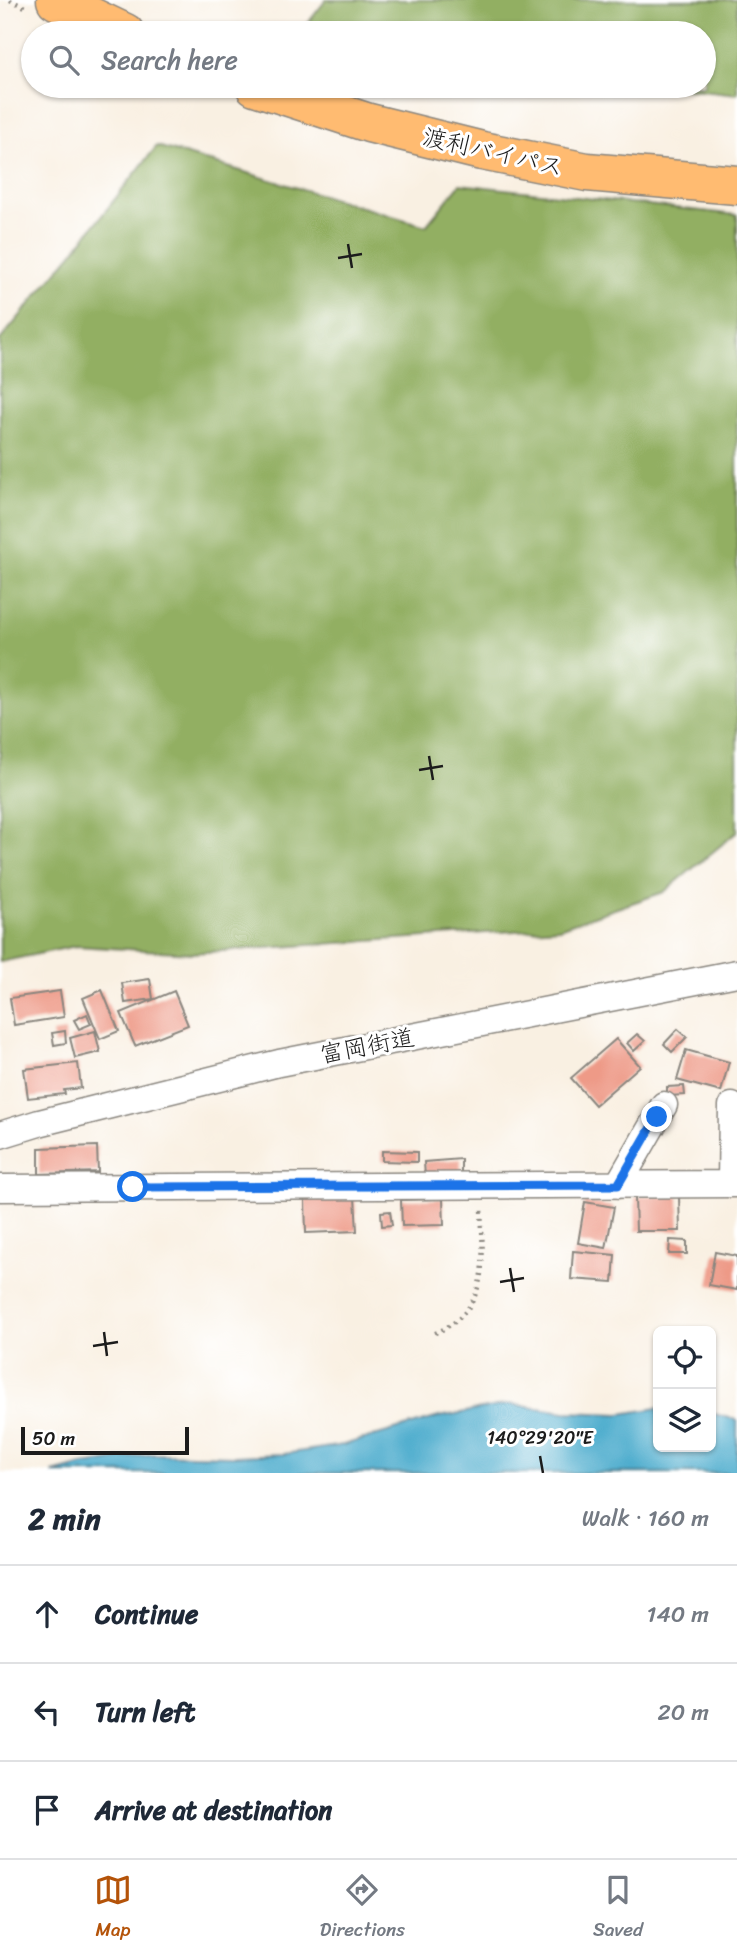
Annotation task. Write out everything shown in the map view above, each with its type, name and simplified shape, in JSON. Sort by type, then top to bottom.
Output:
[{"type":"highway","points":[[56,0],[100,21]]},
{"type":"highway","name":"渡利バイパス","points":[[292,98],[369,123],[482,151],[587,172],[737,185]]},
{"type":"street","name":"富岡街道","points":[[0,1135],[279,1063],[737,973]]},
{"type":"street","points":[[618,1185],[664,1105]]},
{"type":"street","points":[[0,1188],[734,1184],[732,1106]]},
{"type":"path","points":[[435,1333],[449,1328],[470,1307],[478,1293],[483,1266],[480,1186]]},
{"type":"green space","points":[[326,0],[737,0],[737,94],[716,92],[716,21],[309,21]]},
{"type":"green space","points":[[157,146],[426,226],[460,184],[737,215],[737,832],[664,892],[559,928],[192,953],[76,946],[0,962],[0,340]]},
{"type":"water","points":[[509,1404],[565,1412],[620,1414],[653,1409],[653,1452],[716,1452],[716,1414],[737,1420],[737,1473],[52,1473],[152,1454],[284,1454],[343,1445],[439,1417]]},
{"type":"building","points":[[150,979],[153,999],[125,1003],[122,983]]},
{"type":"building","points":[[102,990],[119,1031],[100,1039],[83,998]]},
{"type":"building","points":[[60,991],[64,1017],[14,1025],[10,998]]},
{"type":"building","points":[[174,991],[188,1025],[135,1046],[121,1013]]},
{"type":"building","points":[[87,1014],[91,1024],[79,1029],[74,1020]]},
{"type":"building","points":[[678,1029],[687,1037],[672,1052],[664,1044]]},
{"type":"building","points":[[65,1031],[66,1043],[54,1045],[52,1033]]},
{"type":"building","points":[[95,1031],[100,1052],[75,1058],[70,1038]]},
{"type":"building","points":[[637,1034],[645,1041],[634,1051],[627,1043]]},
{"type":"building","points":[[616,1039],[640,1066],[595,1105],[571,1078]]},
{"type":"building","points":[[686,1050],[729,1062],[721,1092],[677,1080]]},
{"type":"building","points":[[78,1063],[81,1088],[64,1090],[65,1094],[28,1098],[24,1069]]},
{"type":"building","points":[[684,1086],[685,1095],[667,1096],[667,1087]]},
{"type":"building","points":[[97,1146],[98,1172],[39,1174],[39,1148]]},
{"type":"building","points":[[382,1151],[417,1152],[417,1162],[382,1161]]},
{"type":"building","points":[[461,1159],[461,1174],[425,1176],[424,1162]]},
{"type":"building","points":[[679,1196],[680,1231],[636,1231],[635,1197]]},
{"type":"building","points":[[355,1197],[357,1231],[306,1233],[305,1199]]},
{"type":"building","points":[[443,1199],[444,1225],[402,1226],[401,1200]]},
{"type":"building","points":[[585,1202],[614,1207],[606,1248],[578,1243]]},
{"type":"building","points":[[390,1211],[392,1225],[382,1226],[381,1212]]},
{"type":"building","points":[[670,1240],[687,1241],[687,1254],[669,1254]]},
{"type":"building","points":[[573,1251],[615,1255],[613,1282],[571,1279]]},
{"type":"building","points":[[715,1252],[737,1256],[737,1290],[709,1285]]},
{"type":"route","points":[[133,1187],[618,1185],[657,1117]]}]
